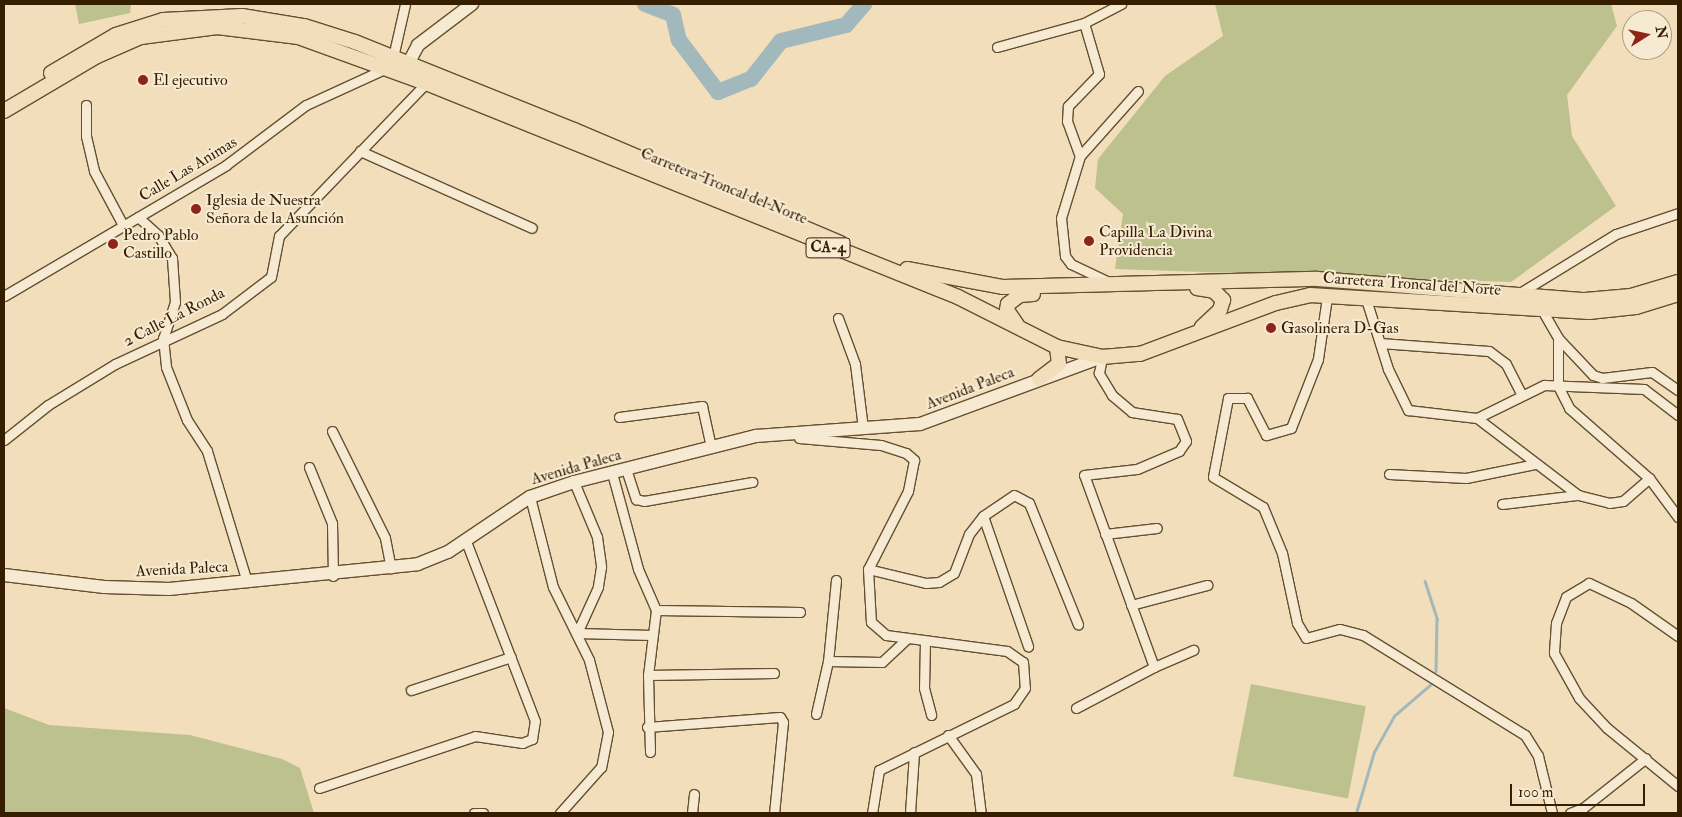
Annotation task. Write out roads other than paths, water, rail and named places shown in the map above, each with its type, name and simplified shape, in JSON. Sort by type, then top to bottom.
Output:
[{"type":"main road","points":[[408,64],[418,46],[472,4]]},
{"type":"main road","name":"Carretera Troncal del Norte","points":[[4,100],[116,35],[193,16],[242,16],[304,26],[390,63],[426,83],[958,297],[1057,347],[1102,357],[1130,356],[1276,303],[1327,297],[1365,296],[1542,310],[1620,310],[1678,294]]},
{"type":"main road","name":"Carretera Troncal del Norte","points":[[4,111],[118,45],[196,28],[298,37],[390,63],[408,64],[913,271],[1003,286],[1116,286],[1326,279],[1516,296],[1602,299],[1678,282]]},
{"type":"main road","points":[[1169,284],[1221,296],[1220,310],[1194,334]]},
{"type":"main road","points":[[1019,328],[1007,310],[1011,300],[1020,295],[1146,285]]},
{"type":"main road","points":[[1039,379],[1059,364],[1057,347]]},
{"type":"main road","name":"Avenida Paleca","points":[[4,575],[141,588],[333,576],[418,564],[466,541],[530,497],[574,482],[756,436],[920,424],[956,414],[1039,379],[1102,357]]},
{"type":"street","points":[[390,63],[405,4]]},
{"type":"street","points":[[997,47],[1084,23],[1121,4]]},
{"type":"street","points":[[1080,156],[1067,121],[1068,106],[1099,74],[1084,23]]},
{"type":"street","name":"Calle Las Animas","points":[[4,296],[226,165],[306,106],[390,63]]},
{"type":"street","name":"2 Calle La Ronda","points":[[4,440],[48,405],[163,338],[222,314],[271,277],[279,236],[426,83]]},
{"type":"street","points":[[1116,286],[1071,264],[1065,256],[1061,218],[1080,156],[1138,91]]},
{"type":"street","points":[[86,105],[86,136],[94,172],[123,225]]},
{"type":"street","points":[[360,151],[532,228]]},
{"type":"street","points":[[1516,296],[1616,234],[1678,213]]},
{"type":"street","points":[[138,217],[158,235],[172,258],[175,302],[163,338],[166,368],[187,420],[207,451],[247,582]]},
{"type":"street","points":[[1365,296],[1400,400],[1408,410],[1477,418],[1578,495]]},
{"type":"street","points":[[1327,297],[1318,359],[1291,428],[1266,435],[1247,398],[1228,398],[1213,477],[1263,507],[1280,545],[1297,623],[1306,638],[1340,629],[1363,635],[1525,735],[1538,756],[1552,813]]},
{"type":"street","points":[[1542,310],[1558,338],[1593,375],[1602,378],[1652,372],[1678,390]]},
{"type":"street","points":[[838,318],[854,364],[863,428]]},
{"type":"street","points":[[1558,338],[1558,386],[1569,408],[1649,478],[1678,517]]},
{"type":"street","points":[[1380,343],[1489,351],[1506,364],[1521,394]]},
{"type":"street","points":[[1102,357],[1100,373],[1112,394],[1132,412],[1176,419],[1186,441],[1179,451],[1137,469],[1084,475],[1154,667]]},
{"type":"street","points":[[1477,418],[1521,394],[1544,385],[1644,389],[1678,415]]},
{"type":"street","points":[[619,417],[702,406],[711,447]]},
{"type":"street","points":[[332,431],[386,538],[391,568]]},
{"type":"street","points":[[756,436],[881,445],[906,453],[914,460],[908,491],[868,569],[871,622],[886,635],[1007,651],[1023,662],[1025,688],[1014,704],[879,770],[872,813]]},
{"type":"street","points":[[1388,474],[1466,478],[1535,464]]},
{"type":"street","points":[[309,467],[332,523],[333,576]]},
{"type":"street","points":[[626,469],[636,499],[644,501],[752,482]]},
{"type":"street","points":[[612,473],[638,569],[656,610],[648,675],[647,727],[650,752]]},
{"type":"street","points":[[1502,504],[1578,495],[1609,503],[1623,501],[1649,478]]},
{"type":"street","points":[[574,482],[597,537],[601,567],[598,587],[577,633]]},
{"type":"street","points":[[868,569],[926,583],[939,582],[954,573],[969,534],[983,516],[1014,496],[1029,503],[1078,624]]},
{"type":"street","points":[[530,497],[553,586],[589,660],[608,741],[600,767],[560,813]]},
{"type":"street","points":[[983,516],[1028,646]]},
{"type":"street","points":[[1105,534],[1157,528]]},
{"type":"street","points":[[319,788],[475,736],[528,742],[535,721],[466,541]]},
{"type":"street","points":[[816,714],[828,661],[836,580]]},
{"type":"street","points":[[1678,636],[1631,603],[1589,583],[1566,597],[1556,623],[1554,653],[1560,670],[1607,728],[1678,786]]},
{"type":"street","points":[[1131,605],[1208,585]]},
{"type":"street","points":[[656,610],[800,612]]},
{"type":"street","points":[[577,633],[652,635]]},
{"type":"street","points":[[828,661],[882,662],[907,639]]},
{"type":"street","points":[[925,641],[924,688],[931,715]]},
{"type":"street","points":[[1076,708],[1154,667],[1193,650]]},
{"type":"street","points":[[411,690],[511,657]]},
{"type":"street","points":[[648,675],[774,673]]},
{"type":"street","points":[[647,727],[780,717],[783,722],[774,813]]},
{"type":"street","points":[[948,735],[976,774],[981,813]]},
{"type":"street","points":[[910,813],[914,752]]},
{"type":"street","points":[[1570,813],[1583,808],[1646,758]]},
{"type":"street","points":[[692,813],[694,794]]},
{"type":"waterway","points":[[645,4],[673,15],[679,40],[718,92],[751,79],[781,41],[846,25],[864,4]]},
{"type":"waterway","points":[[1425,581],[1437,619],[1436,671]]},
{"type":"waterway","points":[[1356,813],[1374,752],[1394,716],[1431,684]]},
{"type":"place","name":"El ejecutivo","points":[[143,80]]},
{"type":"place","name":"Iglesia de Nuestra Señora de la Asunción","points":[[196,209]]},
{"type":"place","name":"Capilla La Divina Providencia","points":[[1089,241]]},
{"type":"place","name":"Pedro Pablo Castillo","points":[[113,244]]},
{"type":"place","name":"Gasolinera D-Gas","points":[[1271,328]]}]
